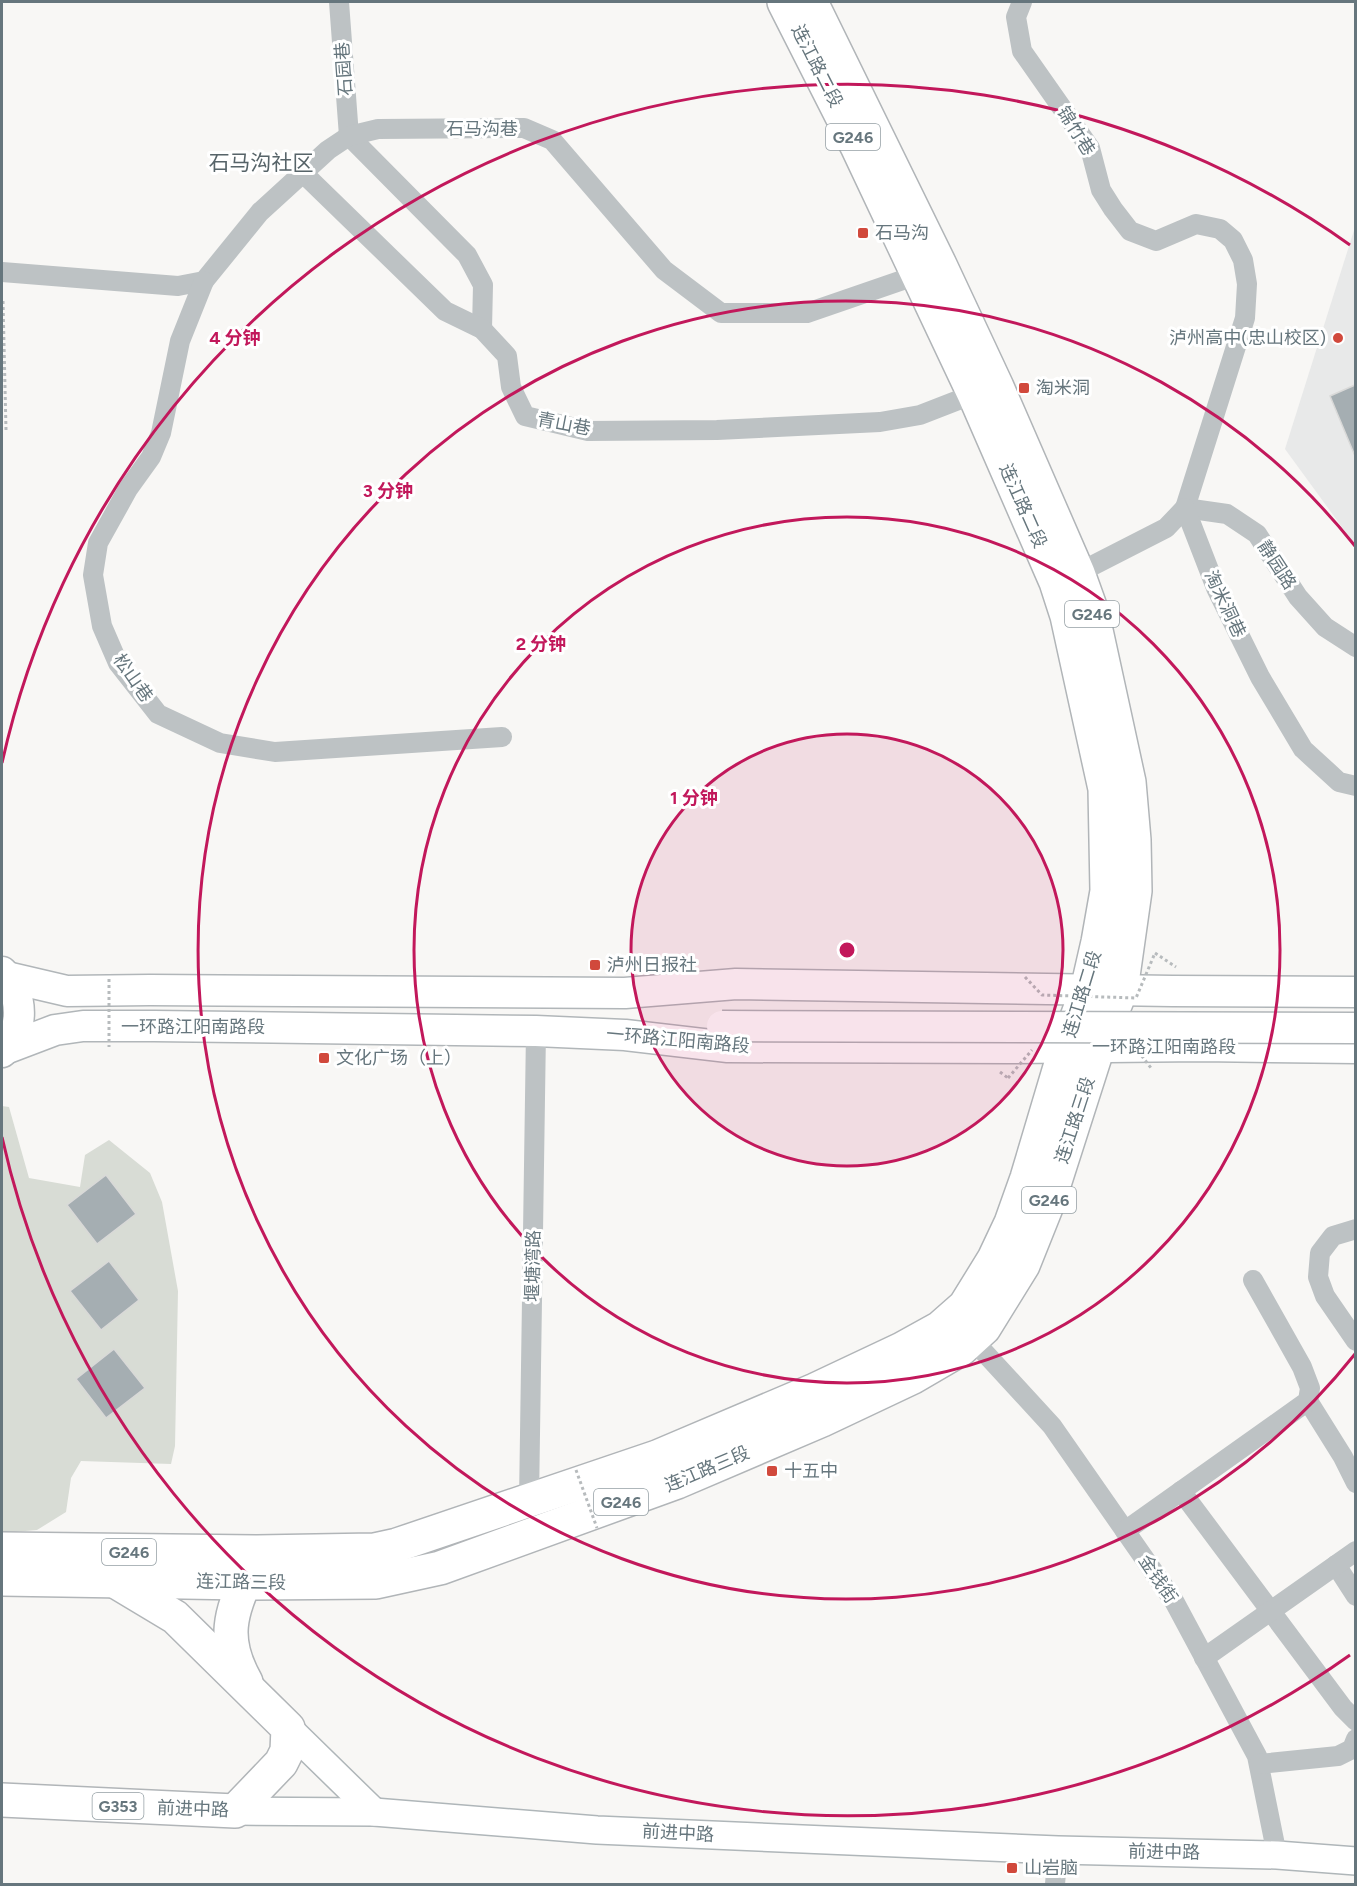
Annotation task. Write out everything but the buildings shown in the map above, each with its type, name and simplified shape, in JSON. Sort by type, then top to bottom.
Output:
[{"type":"highway","name":"连江路二段","points":[[784,2],[857,146],[997,387],[1078,573],[1092,612],[1129,782],[1134,840],[1135,891],[1121,990],[1098,1047]]},
{"type":"highway","name":"连江路二段","points":[[811,2],[929,270],[974,394],[1056,582],[1085,692],[1105,789],[1107,891],[1086,990],[1066,1047]]},
{"type":"highway","name":"连江路三段","points":[[2,1549],[257,1552],[374,1550],[397,1545],[668,1452],[815,1390],[902,1349],[940,1328],[964,1306],[994,1259],[1028,1179],[1066,1047]]},
{"type":"highway","name":"连江路三段","points":[[2,1579],[113,1579],[244,1583],[376,1582],[440,1568],[677,1482],[822,1420],[914,1377],[961,1349],[984,1328],[1023,1265],[1060,1167],[1098,1047]]},
{"type":"highway","points":[[250,1689],[238,1668],[233,1652],[230,1620],[257,1552]]},
{"type":"highway","points":[[113,1579],[175,1617],[288,1728],[287,1751],[281,1763],[235,1811]]},
{"type":"highway","name":"前进中路","points":[[2,1800],[235,1811]]},
{"type":"main road","name":"一环路江阳南路段","points":[[4,974],[47,987],[84,992],[173,990],[625,993],[736,984],[1356,992]]},
{"type":"main road","points":[[3,1051],[14,1036],[19,1021],[19,1005],[15,990],[4,974]]},
{"type":"main road","points":[[994,988],[1008,996],[1014,1005],[1017,1020],[1016,1031],[1011,1040],[1002,1048]]},
{"type":"main road","points":[[1234,991],[1218,1004],[1214,1014],[1214,1024],[1219,1035],[1238,1046]]},
{"type":"main road","points":[[625,993],[723,1016],[1356,1028]]},
{"type":"main road","points":[[625,1035],[723,1016],[1356,1011]]},
{"type":"main road","name":"一环路江阳南路段","points":[[3,1051],[54,1030],[83,1026],[536,1031],[625,1035],[728,1047],[1238,1046],[1356,1048]]},
{"type":"street","name":"石园巷","points":[[339,2],[349,136]]},
{"type":"street","name":"锦竹巷","points":[[1022,2],[1016,16],[1022,51],[1090,148],[1101,190],[1130,231],[1156,241],[1196,224],[1220,229],[1233,240],[1243,260],[1247,284],[1245,318],[1185,508]]},
{"type":"street","name":"石马沟巷","points":[[204,281],[260,212],[328,150],[349,136],[378,129],[524,128],[552,140],[664,270],[721,314],[807,313],[929,270]]},
{"type":"street","points":[[349,136],[467,255],[483,285],[482,329]]},
{"type":"street","name":"青山巷","points":[[303,173],[445,311],[482,329],[507,356],[512,387],[525,416],[588,431],[717,430],[880,422],[920,415],[974,394]]},
{"type":"street","points":[[2,272],[178,286],[204,281]]},
{"type":"street","name":"松山巷","points":[[204,281],[180,341],[161,433],[151,457],[128,489],[98,543],[93,575],[102,626],[118,663],[158,714],[220,743],[275,752],[502,737]]},
{"type":"street","points":[[1078,573],[1166,528],[1185,508]]},
{"type":"street","name":"静园路","points":[[1185,508],[1227,514],[1257,534],[1298,597],[1325,627],[1356,647]]},
{"type":"street","name":"淘米洞巷","points":[[1185,508],[1226,608],[1260,677],[1303,749],[1339,782],[1356,786]]},
{"type":"street","name":"堰塘湾路","points":[[530,1500],[536,1031]]},
{"type":"street","points":[[1356,1229],[1333,1236],[1320,1253],[1318,1277],[1325,1296],[1356,1341]]},
{"type":"street","points":[[1125,1531],[1308,1401],[1310,1388],[1302,1367],[1254,1280]]},
{"type":"street","name":"金钱街","points":[[972,1339],[1052,1426],[1174,1601],[1257,1756],[1277,1855]]},
{"type":"street","points":[[1308,1401],[1349,1452],[1356,1483]]},
{"type":"street","points":[[1181,1491],[1343,1708],[1356,1721]]},
{"type":"street","points":[[1204,1658],[1356,1551]]},
{"type":"street","points":[[1336,1565],[1356,1596]]},
{"type":"street","points":[[288,1728],[374,1812]]},
{"type":"street","points":[[1259,1764],[1338,1756],[1352,1749],[1356,1739]]},
{"type":"street","name":"前进中路","points":[[235,1811],[374,1812],[597,1830],[1058,1850],[1277,1855],[1356,1861]]},
{"type":"street","points":[[1055,1884],[1058,1850]]},
{"type":"path","points":[[3,301],[6,430]]},
{"type":"path","points":[[1025,977],[1042,995],[1136,999],[1155,953]]},
{"type":"path","points":[[109,979],[110,1047]]},
{"type":"path","points":[[576,1470],[597,1528]]},
{"type":"shaded area","name":"泸州高中(忠山校区)","points":[[1355,227],[1355,545],[1285,449]]},
{"type":"shaded area","points":[[2,1106],[9,1107],[29,1178],[80,1187],[85,1155],[109,1140],[150,1173],[162,1202],[178,1291],[175,1446],[171,1464],[81,1461],[71,1478],[66,1512],[37,1530],[2,1533]]},
{"type":"place","name":"石马沟","points":[[863,233]]},
{"type":"place","name":"泸州高中(忠山校区)","points":[[1338,338]]},
{"type":"place","name":"淘米洞","points":[[1024,388]]},
{"type":"place","name":"泸州日报社","points":[[595,965]]},
{"type":"place","name":"文化广场（上）","points":[[324,1058]]},
{"type":"place","name":"十五中","points":[[772,1471]]},
{"type":"place","name":"山岩脑","points":[[1012,1868]]},
{"type":"district","name":"石马沟社区","points":[[261,162]]}]
